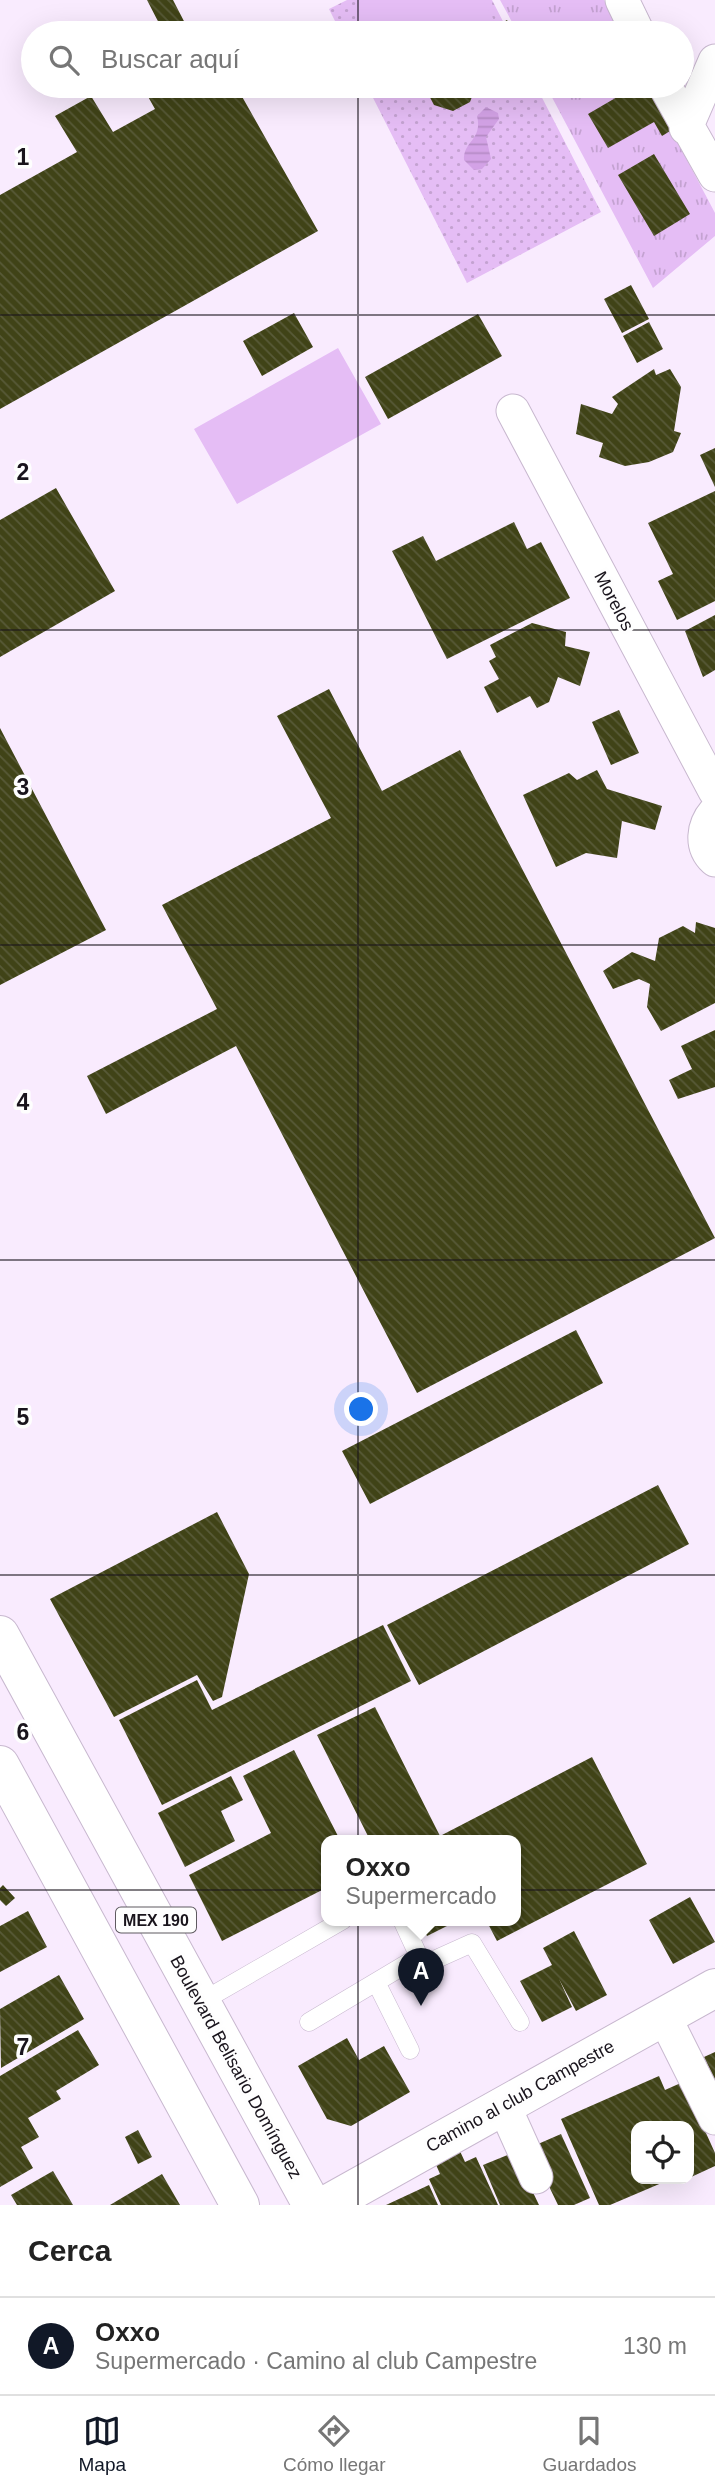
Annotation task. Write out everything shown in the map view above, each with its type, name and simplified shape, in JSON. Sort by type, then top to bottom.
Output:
[{"type":"main road","name":"Boulevard Belisario Domínguez","points":[[0,1635],[312,2205]]},
{"type":"main road","name":"MEX 190","points":[[4,1785],[240,2205]]},
{"type":"main road","name":"Camino al club Campestre","points":[[326,2205],[715,1988]]},
{"type":"street","points":[[622,0],[632,21]]},
{"type":"street","points":[[686,128],[715,61]]},
{"type":"street","points":[[671,98],[715,175]]},
{"type":"street","name":"Morelos","points":[[513,411],[715,791]]},
{"type":"street","points":[[715,811],[707,822],[705,834],[706,846],[715,860]]},
{"type":"street","points":[[664,2016],[715,2118]]},
{"type":"street","points":[[504,2106],[536,2177]]},
{"type":"lane","points":[[201,2002],[333,1926]]},
{"type":"lane","points":[[405,1926],[418,1957]]},
{"type":"lane","points":[[309,2022],[418,1957],[432,1961],[472,1943],[520,2022]]},
{"type":"lane","points":[[376,1982],[410,2050]]},
{"type":"green space","points":[[347,0],[492,0],[503,21],[335,21],[329,9]]},
{"type":"green space","points":[[365,0],[483,0],[494,20],[358,21],[351,7]]},
{"type":"green space","points":[[500,0],[604,0],[615,21],[511,21]]},
{"type":"green space","points":[[373,98],[542,98],[601,212],[467,283]]},
{"type":"green space","points":[[552,98],[654,98],[715,213],[715,236],[653,288]]},
{"type":"green space","points":[[338,348],[381,424],[237,504],[194,429]]},
{"type":"shaded area","points":[[486,107],[498,113],[499,119],[486,137],[491,159],[482,169],[474,170],[464,160],[466,148],[477,130],[477,116]]},
{"type":"building","points":[[147,0],[173,0],[184,21],[158,21]]},
{"type":"building","points":[[87,98],[92,98],[113,132],[155,109],[149,98],[243,98],[318,231],[0,409],[0,195],[77,152],[55,116]]},
{"type":"building","points":[[430,98],[472,98],[470,102],[453,111],[434,105]]},
{"type":"building","points":[[615,98],[656,98],[675,128],[662,136],[654,122],[608,148],[588,114]]},
{"type":"building","points":[[654,154],[690,214],[654,236],[618,175]]},
{"type":"building","points":[[631,285],[649,319],[622,333],[604,299]]},
{"type":"building","points":[[294,313],[313,347],[262,376],[243,341]]},
{"type":"building","points":[[478,314],[502,356],[388,419],[365,377]]},
{"type":"building","points":[[649,322],[663,349],[637,363],[623,336]]},
{"type":"building","points":[[654,369],[656,375],[670,369],[681,387],[674,431],[681,433],[673,452],[649,462],[625,466],[599,457],[603,443],[576,434],[581,404],[612,414],[618,404],[612,397]]},
{"type":"building","points":[[715,448],[715,487],[700,455]]},
{"type":"building","points":[[56,488],[115,591],[0,657],[0,520]]},
{"type":"building","points":[[715,491],[715,601],[677,620],[658,581],[673,574],[648,523]]},
{"type":"building","points":[[514,522],[527,549],[541,542],[570,598],[447,659],[392,551],[423,536],[436,561]]},
{"type":"building","points":[[715,615],[715,670],[703,677],[685,631]]},
{"type":"building","points":[[532,623],[566,632],[565,646],[590,652],[580,686],[558,677],[549,702],[537,708],[530,696],[497,713],[484,687],[499,679],[489,661],[496,657],[490,645]]},
{"type":"building","points":[[329,689],[382,791],[460,750],[715,1238],[417,1393],[236,1046],[106,1114],[87,1076],[217,1009],[162,905],[331,818],[277,716]]},
{"type":"building","points":[[619,710],[639,753],[611,765],[592,722]]},
{"type":"building","points":[[0,728],[106,930],[0,985]]},
{"type":"building","points":[[597,770],[607,789],[662,806],[655,830],[622,821],[617,858],[586,853],[556,867],[523,795],[569,773],[577,780]]},
{"type":"building","points":[[696,922],[715,928],[715,1003],[661,1031],[647,1007],[650,984],[639,979],[613,989],[603,971],[632,952],[655,961],[659,938],[683,926],[695,933]]},
{"type":"building","points":[[715,1030],[715,1087],[678,1099],[669,1080],[692,1069],[681,1046]]},
{"type":"building","points":[[576,1330],[603,1383],[370,1504],[342,1451]]},
{"type":"building","points":[[658,1485],[689,1544],[419,1685],[387,1625]]},
{"type":"building","points":[[217,1512],[249,1574],[222,1697],[213,1701],[197,1675],[114,1717],[50,1599]]},
{"type":"building","points":[[383,1625],[411,1681],[162,1805],[119,1720],[197,1680],[212,1710]]},
{"type":"building","points":[[375,1707],[439,1835],[367,1835],[317,1735]]},
{"type":"building","points":[[294,1750],[337,1835],[321,1835],[321,1891],[222,1941],[189,1875],[271,1833],[243,1776]]},
{"type":"building","points":[[592,1757],[647,1864],[497,1941],[489,1926],[521,1926],[521,1835],[442,1835]]},
{"type":"building","points":[[231,1776],[243,1800],[221,1811],[235,1841],[185,1867],[158,1813]]},
{"type":"building","points":[[3,1885],[15,1898],[6,1906],[0,1900],[0,1888]]},
{"type":"building","points":[[690,1897],[715,1942],[673,1964],[649,1920]]},
{"type":"building","points":[[28,1911],[47,1947],[0,1972],[0,1926]]},
{"type":"building","points":[[422,1926],[447,1926],[427,1936]]},
{"type":"building","points":[[574,1931],[607,1995],[576,2011],[559,1979],[572,2007],[542,2022],[520,1981],[552,1965],[543,1948]]},
{"type":"building","points":[[59,1975],[84,2019],[1,2068],[0,2009]]},
{"type":"building","points":[[78,2030],[99,2065],[56,2091],[61,2099],[28,2118],[39,2137],[21,2147],[33,2168],[0,2187],[0,2076]]},
{"type":"building","points":[[347,2038],[359,2060],[384,2046],[410,2092],[351,2126],[327,2119],[298,2066]]},
{"type":"building","points":[[715,2052],[715,2081],[704,2057]]},
{"type":"building","points":[[659,2076],[665,2090],[683,2082],[715,2153],[715,2166],[694,2176],[694,2121],[631,2121],[631,2184],[659,2184],[610,2205],[599,2205],[561,2119]]},
{"type":"building","points":[[138,2130],[152,2157],[138,2164],[125,2137]]},
{"type":"building","points":[[561,2134],[590,2198],[574,2205],[558,2205],[542,2172],[538,2144]]},
{"type":"building","points":[[459,2149],[465,2162],[476,2157],[498,2205],[441,2205],[429,2179],[440,2174],[434,2160]]},
{"type":"building","points":[[510,2154],[539,2205],[500,2205],[483,2165]]},
{"type":"building","points":[[53,2171],[73,2205],[17,2205],[11,2195]]},
{"type":"building","points":[[162,2174],[180,2205],[110,2205]]},
{"type":"building","points":[[429,2185],[438,2205],[386,2205]]},
{"type":"place","name":"Oxxo","points":[[421,2006]]}]
